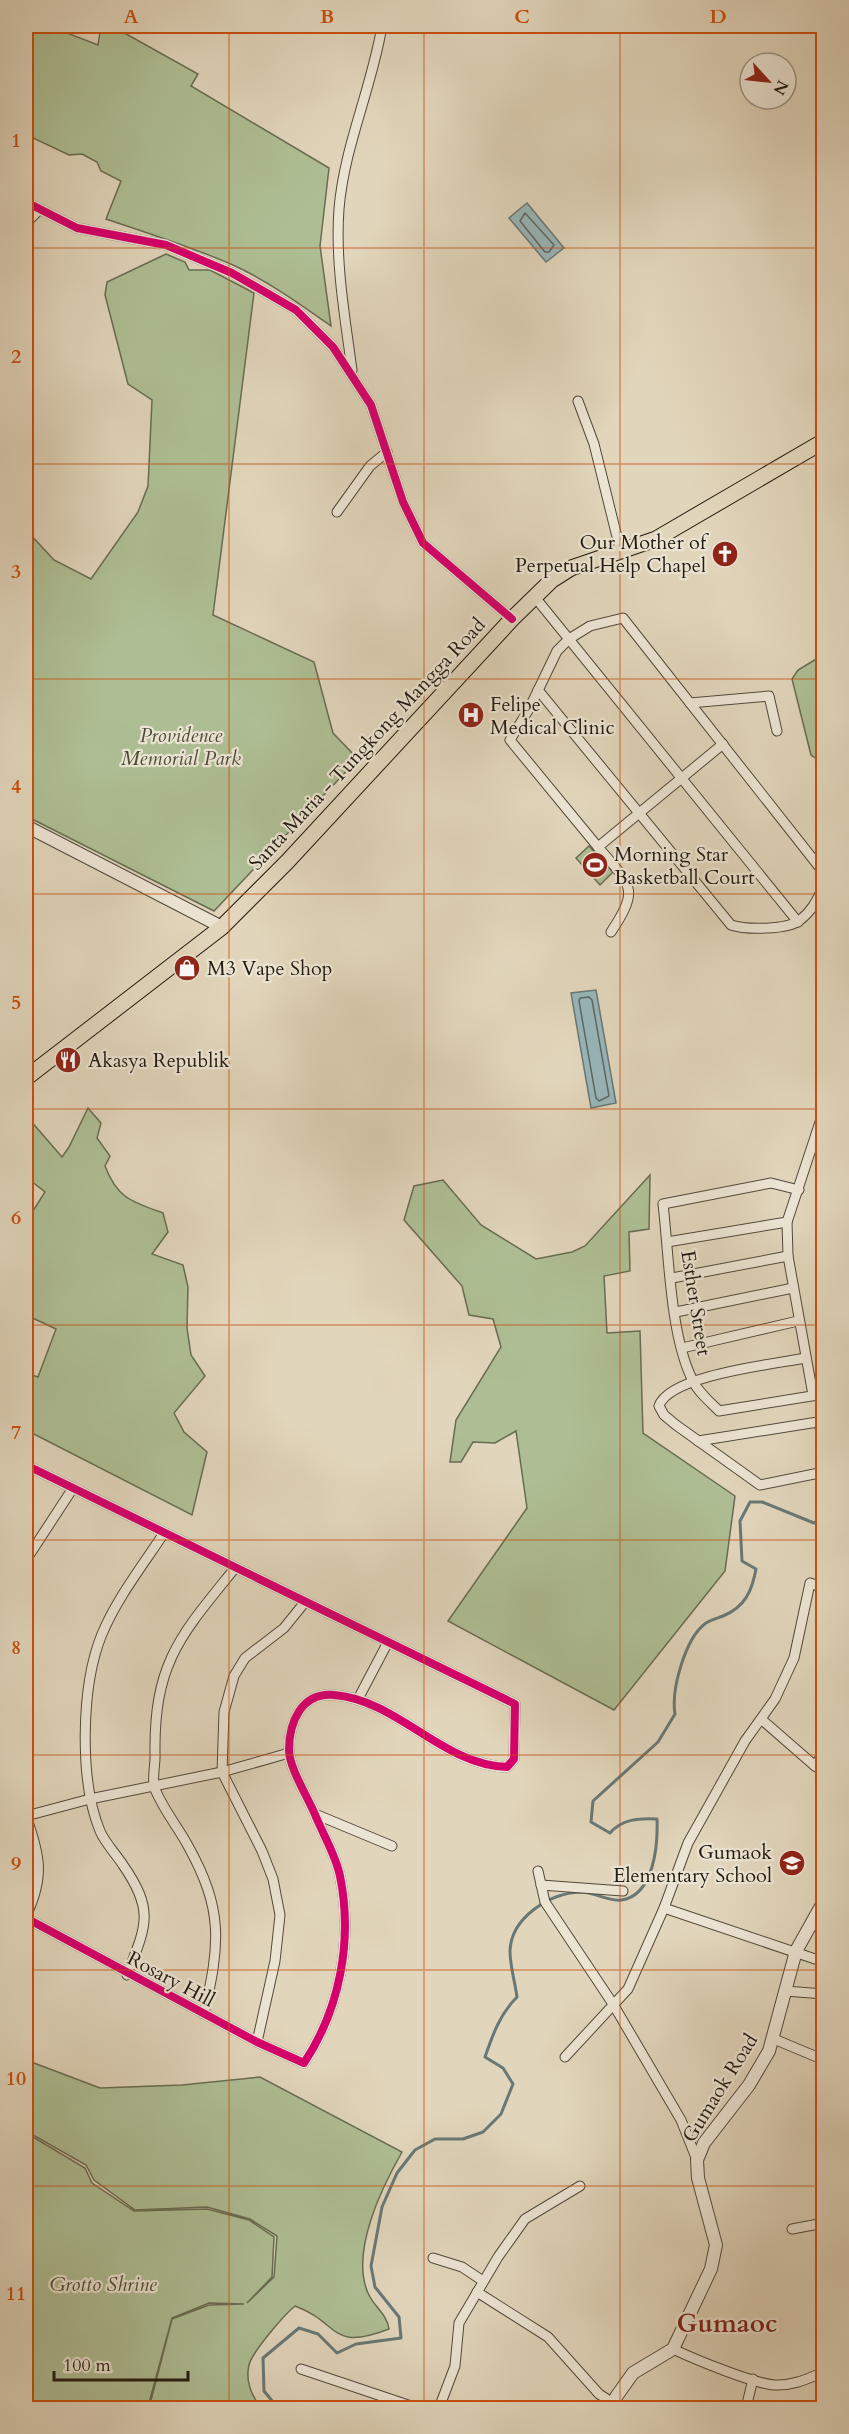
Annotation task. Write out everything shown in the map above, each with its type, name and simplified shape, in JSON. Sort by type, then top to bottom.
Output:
[{"type":"main road","name":"Santa Maria - Tungkong Mangga Road","points":[[26,1078],[222,927],[287,862],[534,596],[570,568],[621,553],[656,539],[824,441]]},
{"type":"street","points":[[352,372],[341,279],[339,209],[350,153],[382,26]]},
{"type":"street","points":[[26,202],[77,228],[148,240],[232,273],[296,310],[328,341],[352,372],[371,405],[403,502],[423,543],[512,619]]},
{"type":"street","points":[[26,224],[40,209]]},
{"type":"street","points":[[578,401],[594,444],[621,553]]},
{"type":"street","points":[[336,512],[370,466],[387,452]]},
{"type":"street","points":[[534,596],[798,922]]},
{"type":"street","points":[[610,932],[629,902],[627,881],[510,741],[557,651],[569,639],[590,626],[622,618],[824,873]]},
{"type":"street","points":[[538,690],[731,925],[742,929],[762,929],[798,922],[819,908],[824,886]]},
{"type":"street","points":[[690,703],[769,696],[777,731]]},
{"type":"street","points":[[598,847],[723,744]]},
{"type":"street","points":[[26,826],[222,927]]},
{"type":"street","points":[[824,1110],[820,1133],[787,1222],[788,1256],[813,1395],[824,1394]]},
{"type":"street","name":"Esther Street","points":[[799,1190],[771,1183],[663,1204],[676,1312],[682,1348],[692,1381],[719,1411],[813,1395]]},
{"type":"street","points":[[667,1242],[787,1222]]},
{"type":"street","points":[[672,1278],[788,1256]]},
{"type":"street","points":[[676,1312],[793,1288]]},
{"type":"street","points":[[682,1348],[798,1321]]},
{"type":"street","points":[[806,1358],[692,1381],[665,1395],[659,1406],[664,1415],[760,1485],[824,1472]]},
{"type":"street","points":[[698,1441],[821,1422],[824,1449]]},
{"type":"street","points":[[26,1465],[515,1704],[514,1759],[507,1767],[488,1767],[455,1754],[358,1699],[331,1694],[316,1698],[301,1706],[292,1724],[289,1753],[315,1814],[392,1846]]},
{"type":"street","points":[[26,1560],[72,1488]]},
{"type":"street","points":[[127,1975],[145,1923],[144,1903],[137,1885],[101,1833],[90,1799],[86,1719],[101,1635],[120,1600],[164,1533]]},
{"type":"street","points":[[204,2014],[216,1961],[217,1931],[211,1900],[202,1872],[154,1787],[158,1699],[168,1662],[182,1635],[235,1568]]},
{"type":"street","points":[[565,2057],[628,1989],[688,1843],[723,1777],[776,1699],[794,1658],[810,1582],[824,1588]]},
{"type":"street","points":[[256,2043],[275,1961],[280,1915],[273,1879],[262,1851],[222,1772],[224,1712],[234,1676],[245,1658],[284,1628],[305,1602]]},
{"type":"street","points":[[358,1699],[388,1642]]},
{"type":"street","points":[[761,1719],[819,1769],[824,1752]]},
{"type":"street","points":[[26,1917],[39,1879],[39,1851],[26,1816],[90,1799],[222,1772],[289,1753]]},
{"type":"street","name":"Rosary Hill","points":[[26,1917],[127,1975],[256,2043],[304,2063],[319,2041],[337,1993],[345,1942],[340,1875],[315,1814]]},
{"type":"street","points":[[538,1871],[545,1902],[613,2004],[681,2120],[697,2160]]},
{"type":"street","points":[[541,1885],[623,1891]]},
{"type":"street","name":"Gumaok Road","points":[[673,2349],[717,2252],[698,2178],[697,2160],[704,2144],[749,2085],[774,2039],[796,1951],[824,1902]]},
{"type":"street","points":[[663,1908],[824,1962]]},
{"type":"street","points":[[785,1991],[824,1994]]},
{"type":"street","points":[[774,2039],[824,2060]]},
{"type":"street","points":[[439,2409],[455,2366],[459,2323],[483,2282],[525,2219],[580,2186]]},
{"type":"street","points":[[792,2229],[824,2223]]},
{"type":"street","points":[[433,2258],[462,2267],[483,2282]]},
{"type":"street","points":[[477,2292],[548,2337],[612,2406],[633,2373],[673,2349],[773,2385],[796,2383],[824,2372]]},
{"type":"street","points":[[301,2369],[417,2409]]},
{"type":"street","points":[[746,2409],[753,2379]]},
{"type":"green space","points":[[26,26],[49,26],[98,45],[101,26],[112,26],[198,74],[191,86],[329,168],[320,246],[331,326],[296,301],[246,271],[186,246],[106,219],[121,181],[101,171],[97,162],[82,154],[69,155],[33,138],[26,126]]},
{"type":"green space","name":"Providence Memorial Park","points":[[166,254],[185,262],[189,270],[210,270],[254,293],[213,615],[314,662],[333,733],[358,759],[214,911],[26,816],[26,530],[54,560],[91,579],[138,512],[148,486],[152,400],[128,384],[105,295],[107,282]]},
{"type":"green space","points":[[823,656],[823,763],[811,755],[792,679],[798,670]]},
{"type":"green space","name":"Morning Star Basketball Court","points":[[589,846],[613,872],[600,885],[576,858]]},
{"type":"green space","points":[[88,1108],[101,1123],[97,1138],[110,1156],[105,1166],[120,1192],[134,1202],[163,1213],[168,1232],[152,1254],[183,1265],[188,1287],[187,1328],[191,1355],[205,1376],[174,1413],[184,1432],[207,1452],[192,1515],[26,1430],[26,1373],[38,1377],[56,1329],[26,1315],[26,1222],[45,1192],[26,1177],[26,1126],[30,1120],[62,1157]]},
{"type":"green space","points":[[650,1175],[649,1229],[629,1232],[630,1271],[604,1276],[607,1333],[640,1331],[643,1433],[735,1496],[725,1571],[614,1710],[448,1621],[527,1508],[516,1431],[495,1443],[473,1442],[461,1462],[450,1462],[456,1420],[501,1347],[493,1319],[469,1315],[462,1286],[404,1220],[414,1186],[443,1180],[481,1225],[536,1259],[572,1252],[585,1246]]},
{"type":"green space","name":"Grotto Shrine","points":[[26,2060],[100,2088],[182,2085],[260,2077],[402,2152],[371,2220],[363,2259],[363,2277],[368,2293],[386,2319],[389,2329],[355,2338],[345,2336],[295,2306],[276,2325],[249,2365],[250,2388],[261,2408],[149,2408],[172,2319],[209,2305],[244,2304],[209,2303],[172,2318],[149,2403],[143,2408],[26,2408],[26,2148],[28,2134],[85,2168],[92,2183],[134,2211],[207,2209],[249,2220],[274,2237],[272,2277],[247,2303],[274,2277],[277,2236],[250,2219],[207,2207],[135,2210],[94,2180],[86,2165],[26,2131]]},
{"type":"water","points":[[527,203],[564,248],[546,262],[509,218]]},
{"type":"water","points":[[596,990],[616,1103],[591,1108],[571,993]]},
{"type":"waterway","points":[[278,2408],[264,2391],[263,2358],[299,2328],[318,2334],[337,2353],[356,2344],[401,2338],[399,2317],[375,2287],[371,2266],[382,2207],[397,2173],[415,2150],[435,2139],[463,2139],[483,2132],[501,2114],[513,2084],[503,2068],[485,2057],[494,2032],[517,1997],[510,1951],[517,1928],[534,1910],[557,1897],[581,1892],[621,1900],[641,1889],[647,1879],[655,1855],[657,1819],[631,1820],[610,1833],[591,1822],[593,1801],[658,1742],[675,1714],[675,1692],[681,1665],[698,1630],[708,1622],[737,1608],[750,1591],[756,1569],[742,1561],[740,1521],[750,1502],[762,1502],[814,1523],[824,1517]]},
{"type":"cycle path","points":[[26,202],[77,228],[166,245],[232,273],[296,310],[333,347],[371,405],[403,502],[423,543],[512,619]]},
{"type":"cycle path","points":[[26,1465],[515,1704],[514,1759],[507,1767],[484,1764],[462,1756],[400,1719],[357,1699],[323,1695],[305,1704],[299,1711],[291,1730],[290,1757],[336,1861],[344,1900],[345,1925],[344,1949],[335,1997],[327,2020],[304,2063],[257,2042],[26,1918]]},
{"type":"place","name":"Our Mother of Perpetual Help Chapel","points":[[725,554]]},
{"type":"place","name":"Felipe Medical Clinic","points":[[471,715]]},
{"type":"place","name":"Morning Star Basketball Court","points":[[595,865]]},
{"type":"place","name":"M3 Vape Shop","points":[[187,968]]},
{"type":"place","name":"Akasya Republik","points":[[68,1060]]},
{"type":"place","name":"Gumaok Elementary School","points":[[792,1863]]},
{"type":"district","name":"Gumaoc","points":[[727,2323]]}]
